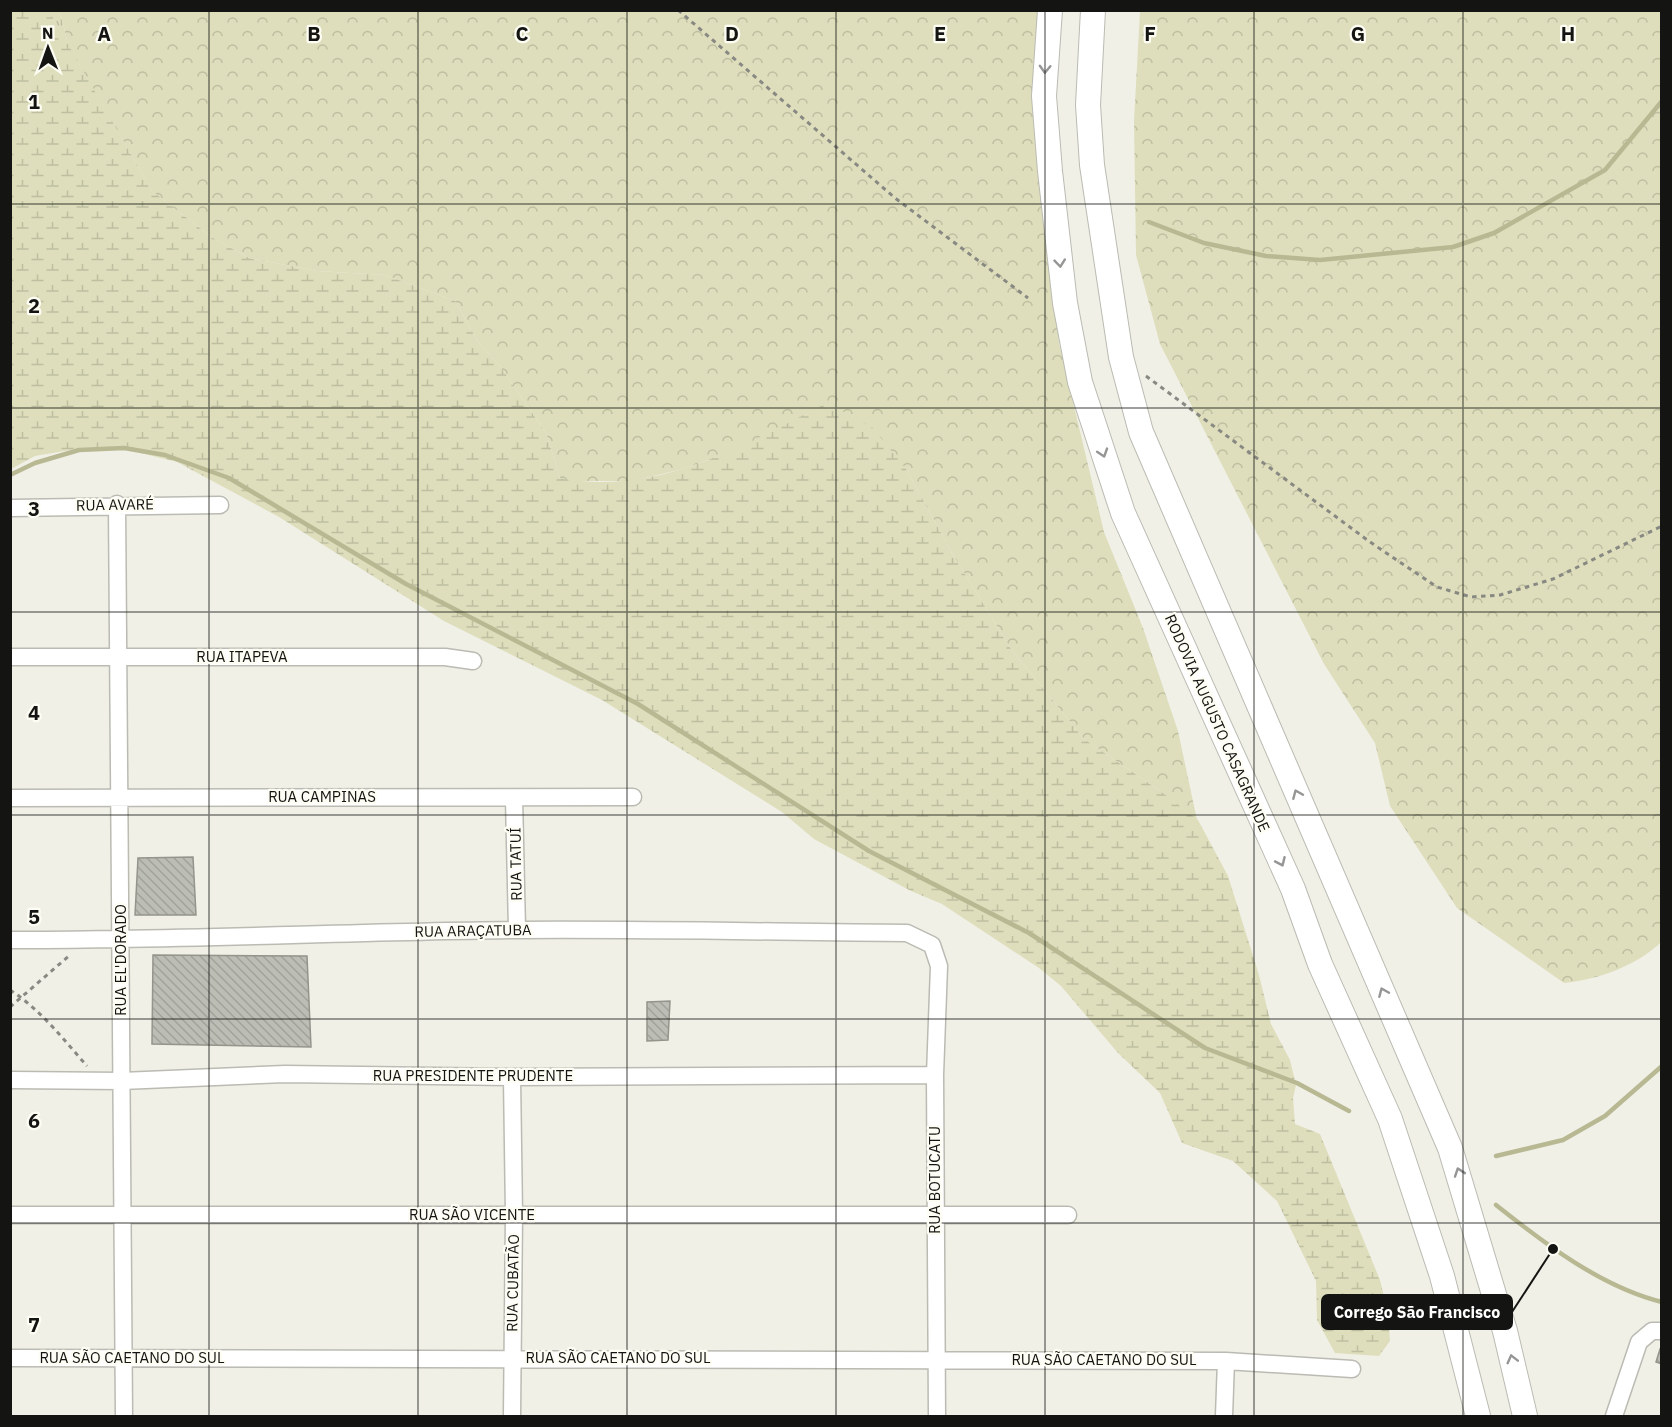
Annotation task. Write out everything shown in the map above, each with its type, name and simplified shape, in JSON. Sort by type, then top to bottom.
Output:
[{"type":"main road","name":"RODOVIA AUGUSTO CASAGRANDE","points":[[1050,10],[1044,96],[1050,171],[1065,303],[1080,382],[1123,513],[1293,889],[1320,964],[1390,1119],[1442,1276],[1478,1416]]},
{"type":"main road","points":[[1093,10],[1088,105],[1092,165],[1141,432],[1450,1148],[1505,1331],[1525,1416]]},
{"type":"street","name":"RUA AVARÉ","points":[[11,508],[117,504],[220,505]]},
{"type":"street","name":"RUA EL'DORADO","points":[[117,504],[124,1416]]},
{"type":"street","name":"RUA ITAPEVA","points":[[10,657],[445,657],[473,661]]},
{"type":"street","name":"RUA CAMPINAS","points":[[10,798],[633,797]]},
{"type":"street","name":"RUA TATUÍ","points":[[514,798],[518,930]]},
{"type":"street","name":"RUA ARAÇATUBA","points":[[10,940],[121,940],[518,930],[907,933],[932,945]]},
{"type":"street","name":"RUA BOTUCATU","points":[[932,945],[939,966],[935,1075],[934,1216],[937,1416]]},
{"type":"street","name":"RUA PRESIDENTE PRUDENTE","points":[[10,1080],[122,1081],[285,1074],[512,1077],[935,1075]]},
{"type":"street","name":"RUA CUBATÃO","points":[[512,1077],[514,1215],[512,1416]]},
{"type":"street","name":"RUA SÃO VICENTE","points":[[10,1215],[1068,1215]]},
{"type":"street","points":[[1614,1416],[1640,1342],[1652,1331],[1662,1330]]},
{"type":"street","name":"RUA SÃO CAETANO DO SUL","points":[[10,1358],[1226,1361],[1352,1369]]},
{"type":"street","points":[[1224,1416],[1226,1361]]},
{"type":"path","points":[[678,10],[895,198],[1028,298]]},
{"type":"path","points":[[1130,363],[1142,380]]},
{"type":"path","points":[[1130,363],[1370,542],[1437,587],[1471,597],[1500,595],[1553,579],[1662,526]]},
{"type":"path","points":[[10,1007],[88,940]]},
{"type":"path","points":[[10,990],[22,997],[101,1081]]},
{"type":"green space","points":[[11,10],[49,11],[152,191],[213,238],[249,258],[317,271],[385,275],[455,301],[478,342],[500,366],[546,433],[560,478],[596,482],[631,480],[665,474],[732,450],[827,403],[872,427],[906,469],[952,553],[1011,649],[1084,739],[1198,820],[1228,876],[1259,975],[1271,1024],[1290,1060],[1296,1085],[1293,1098],[1295,1124],[1320,1134],[1380,1280],[1388,1313],[1390,1341],[1379,1356],[1335,1353],[1317,1320],[1316,1281],[1277,1201],[1233,1161],[1182,1143],[1160,1093],[1118,1053],[1061,986],[1039,968],[942,904],[911,891],[814,839],[782,812],[602,700],[444,621],[279,517],[177,462],[116,447],[82,448],[35,456],[11,469]]},
{"type":"green space","points":[[49,11],[60,11],[68,45]]},
{"type":"green space","points":[[60,11],[1041,11],[1037,112],[1059,343],[1104,532],[1143,628],[1178,731],[1197,820],[1163,793],[1084,739],[1011,649],[952,553],[906,469],[735,450],[683,469],[632,481],[576,481],[560,478],[546,433],[500,366],[478,342],[455,301],[385,275],[317,271],[249,258],[213,238],[152,191],[68,45]]},
{"type":"green space","points":[[1140,11],[1661,11],[1662,941],[1653,950],[1630,964],[1590,979],[1564,983],[1457,908],[1390,806],[1375,743],[1324,664],[1160,344],[1136,255],[1134,121]]},
{"type":"building","points":[[193,857],[196,915],[135,915],[138,858]]},
{"type":"building","points":[[153,955],[307,956],[311,1047],[152,1044]]},
{"type":"building","points":[[670,1001],[668,1040],[647,1041],[647,1002]]},
{"type":"building","points":[[1660,1349],[1662,1350],[1662,1364],[1656,1362]]},
{"type":"waterway","points":[[1149,222],[1204,243],[1266,256],[1320,260],[1453,247],[1494,233],[1605,170],[1662,101]]},
{"type":"waterway","points":[[10,475],[35,463],[79,450],[124,448],[165,455],[229,478],[406,584],[638,704],[869,851],[1029,933],[1205,1048],[1297,1083],[1349,1111]]},
{"type":"waterway","points":[[1496,1156],[1563,1140],[1605,1116],[1662,1066]]},
{"type":"waterway","points":[[1496,1205],[1595,1275],[1639,1295],[1662,1302]]},
{"type":"place","name":"Corrego São Francisco","points":[[1553,1249]]}]
